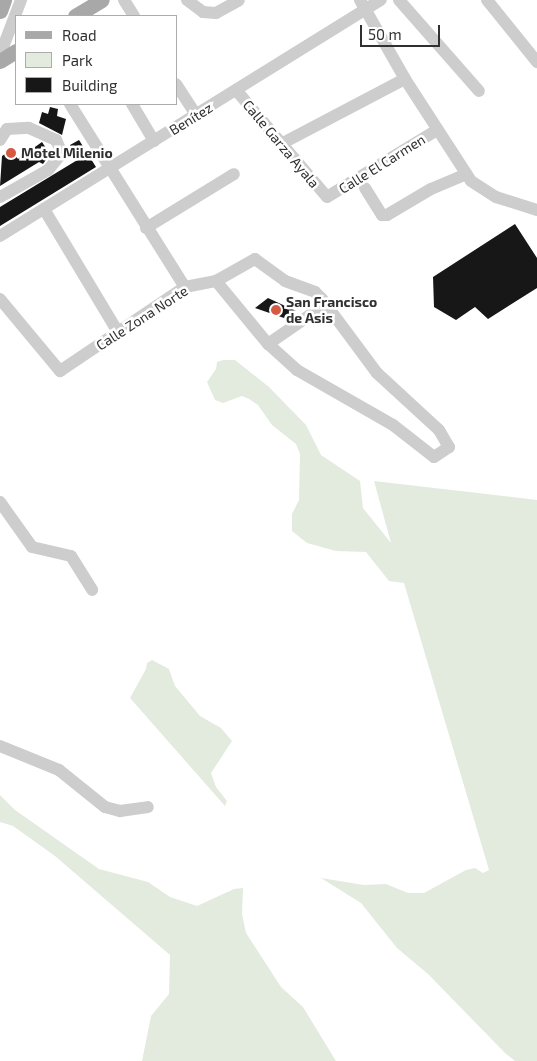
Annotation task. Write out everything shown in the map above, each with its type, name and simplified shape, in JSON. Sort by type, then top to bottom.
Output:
[{"type":"main road","points":[[0,11],[4,0]]},
{"type":"main road","points":[[79,15],[102,0]]},
{"type":"main road","points":[[0,61],[15,52]]},
{"type":"street","points":[[17,15],[21,0]]},
{"type":"street","points":[[124,0],[133,15]]},
{"type":"street","points":[[187,0],[203,12],[216,13],[239,0]]},
{"type":"street","name":"Benítez","points":[[0,236],[236,90],[363,5],[381,0]]},
{"type":"street","points":[[399,0],[479,91]]},
{"type":"street","points":[[487,0],[537,62]]},
{"type":"street","name":"Calle El Carmen","points":[[326,197],[437,130],[405,79],[363,5]]},
{"type":"street","points":[[0,55],[15,19]]},
{"type":"street","points":[[0,46],[8,34]]},
{"type":"street","points":[[281,144],[405,79]]},
{"type":"street","points":[[178,87],[196,115]]},
{"type":"street","name":"Calle Garza Ayala","points":[[236,90],[326,197]]},
{"type":"street","points":[[71,105],[146,228],[185,287]]},
{"type":"street","points":[[133,105],[154,141]]},
{"type":"street","points":[[0,197],[48,170],[62,153],[56,140],[29,128],[2,130]]},
{"type":"street","points":[[437,130],[466,174],[485,192],[537,210]]},
{"type":"street","points":[[146,228],[234,174]]},
{"type":"street","points":[[365,188],[382,215],[387,215],[430,189],[466,174]]},
{"type":"street","points":[[44,209],[118,332]]},
{"type":"street","name":"Calle Zona Norte","points":[[5,317],[59,371],[185,287],[216,281],[255,258],[285,281],[315,292],[326,304]]},
{"type":"street","points":[[216,281],[268,344],[297,370],[393,425],[434,457],[450,445],[427,418],[377,373],[326,304],[268,344]]},
{"type":"street","points":[[0,299],[5,317]]},
{"type":"street","points":[[0,502],[32,546],[71,556],[92,590]]},
{"type":"street","points":[[0,746],[59,770],[104,807],[120,811],[148,807]]},
{"type":"green space","points":[[235,360],[269,387],[306,425],[321,455],[360,481],[363,508],[391,543],[374,481],[537,500],[537,1061],[515,1061],[506,1054],[428,974],[397,948],[361,903],[321,878],[364,885],[386,884],[408,893],[424,893],[466,870],[475,868],[483,873],[489,870],[404,583],[389,581],[366,552],[336,551],[307,543],[292,531],[292,514],[299,500],[300,454],[296,444],[272,425],[258,405],[249,399],[242,396],[223,403],[215,400],[207,382],[216,369],[217,362]]},
{"type":"green space","points":[[152,660],[169,669],[175,686],[200,716],[221,728],[232,741],[211,773],[216,787],[227,801],[225,806],[130,698],[146,669],[147,663]]},
{"type":"green space","points":[[0,795],[15,810],[99,869],[148,882],[170,897],[197,906],[234,889],[243,888],[242,914],[246,933],[281,987],[303,1007],[336,1061],[142,1061],[151,1016],[169,994],[170,955],[55,856],[13,826],[0,822]]},
{"type":"building","points":[[50,107],[58,109],[57,116],[66,119],[62,135],[39,123],[42,112],[48,114]]},
{"type":"building","points":[[79,140],[96,167],[0,226],[0,207],[79,159],[70,145]]},
{"type":"building","points":[[42,142],[50,154],[43,164],[39,162],[0,186],[2,156],[11,150],[18,159]]},
{"type":"building","points":[[515,224],[537,258],[537,288],[488,319],[475,307],[456,320],[434,307],[433,277]]},
{"type":"building","name":"San Francisco de Asis","points":[[268,298],[296,311],[287,319],[255,308]]},
{"type":"place","name":"Motel Milenio","points":[[11,153]]},
{"type":"place","name":"San Francisco de Asis","points":[[276,310]]}]
